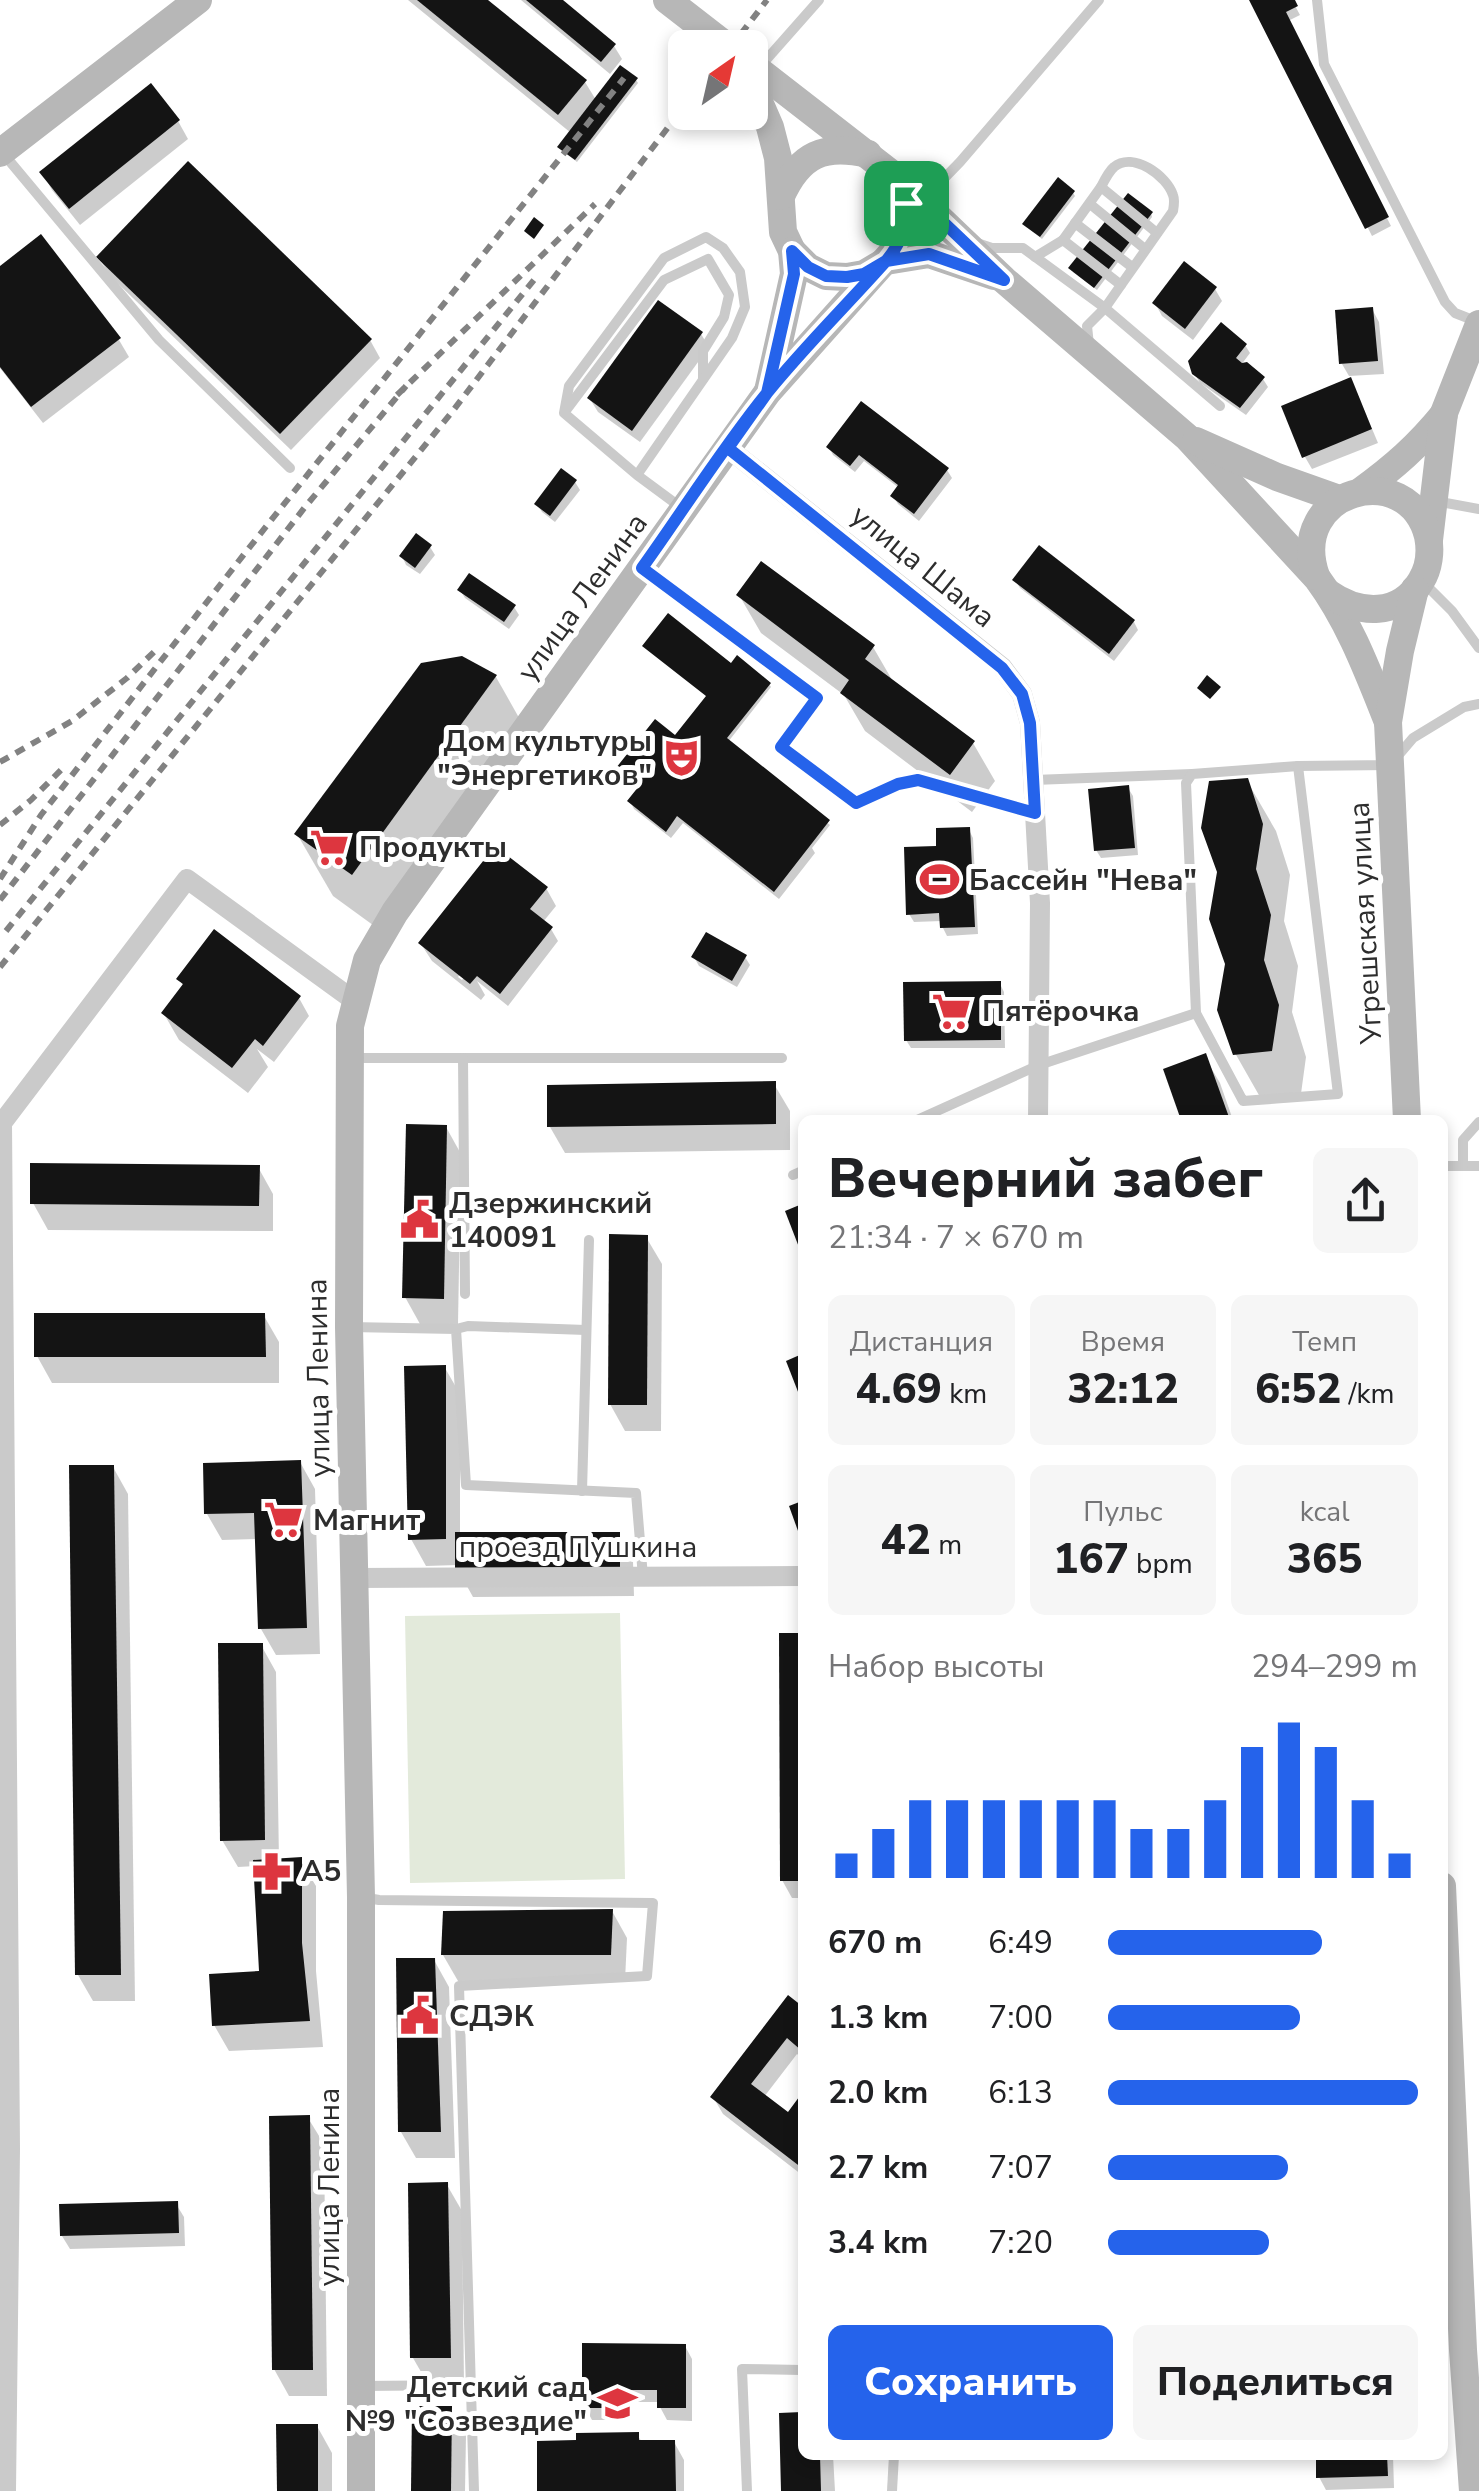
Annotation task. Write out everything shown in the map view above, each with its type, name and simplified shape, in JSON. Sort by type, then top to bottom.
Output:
[{"type":"street","points":[[1,152],[198,0]]},
{"type":"street","points":[[667,0],[705,30]]},
{"type":"street","points":[[768,83],[897,178]]},
{"type":"street","name":"улица Ленина","points":[[767,393],[794,274],[792,251],[783,232],[778,158],[768,121]]},
{"type":"street","points":[[781,196],[790,177],[810,158],[845,149],[870,155]]},
{"type":"street","name":"улица Ленина","points":[[361,2491],[361,1896],[350,1327],[350,1026],[367,960],[395,912],[767,393],[898,246],[906,225],[906,203],[897,178]]},
{"type":"street","name":"Угрешская улица","points":[[897,178],[1004,280],[1188,438],[1322,585],[1344,604],[1363,610],[1382,609],[1400,602],[1418,585]]},
{"type":"street","points":[[792,251],[808,267],[826,276],[864,274],[886,261]]},
{"type":"street","name":"Угрешская улица","points":[[886,261],[929,254],[1004,280]]},
{"type":"street","points":[[1350,495],[1400,462],[1422,442],[1444,412],[1479,323]]},
{"type":"street","points":[[1429,541],[1444,412]]},
{"type":"street","name":"Угрешская улица","points":[[1188,438],[1278,477],[1350,495]]},
{"type":"street","name":"улица Шама","points":[[728,448],[1002,668],[1022,694],[1030,723],[1040,903],[1038,1115]]},
{"type":"street","name":"Угрешская улица","points":[[1388,722],[1359,650],[1322,585],[1310,549],[1312,534],[1327,508],[1350,495],[1378,491],[1408,504],[1429,541],[1428,562],[1400,651],[1388,722],[1407,1115]]},
{"type":"street","points":[[6,2491],[2,2460],[2,1123],[188,879],[356,1002]]},
{"type":"street","name":"проезд Пушкина","points":[[354,1578],[798,1576]]},
{"type":"street","points":[[1448,2124],[1463,2350],[1475,2456],[1473,2491]]},
{"type":"lane","points":[[768,56],[819,0]]},
{"type":"lane","points":[[922,202],[1098,0]]},
{"type":"lane","points":[[1317,0],[1324,64],[1445,302],[1455,313],[1479,323]]},
{"type":"lane","points":[[1,152],[159,340],[290,468]]},
{"type":"lane","points":[[1034,257],[1063,240],[1114,166],[1127,161],[1140,164],[1161,176],[1175,198],[1173,211],[1105,308],[1087,326],[1090,352]]},
{"type":"lane","points":[[1100,187],[1157,233]]},
{"type":"lane","points":[[1090,204],[1145,249]]},
{"type":"lane","points":[[1076,223],[1132,268]]},
{"type":"lane","points":[[955,235],[992,248],[1023,248],[1105,308],[1220,406]]},
{"type":"lane","points":[[564,413],[569,386],[664,258],[706,236],[723,248],[740,272],[746,307],[732,338],[637,475]]},
{"type":"lane","points":[[1063,240],[1121,285]]},
{"type":"lane","points":[[564,413],[664,280],[708,259],[729,295],[724,317],[702,352],[703,380]]},
{"type":"lane","points":[[564,413],[684,510]]},
{"type":"lane","points":[[1434,501],[1479,509]]},
{"type":"lane","points":[[642,568],[817,698],[781,747],[856,803],[898,784],[918,780],[1035,813]]},
{"type":"lane","points":[[1418,585],[1452,611],[1479,648]]},
{"type":"lane","points":[[1034,780],[1390,765],[1413,738],[1464,707],[1479,704]]},
{"type":"lane","points":[[1192,774],[1186,783],[1196,1013],[1242,1101],[1338,1094],[1298,766]]},
{"type":"lane","points":[[928,1115],[1039,1065],[1196,1013]]},
{"type":"lane","points":[[350,1058],[782,1058]]},
{"type":"lane","points":[[463,1058],[466,1294]]},
{"type":"lane","points":[[1463,1166],[1463,1140],[1479,1122]]},
{"type":"lane","points":[[1448,1166],[1479,1166]]},
{"type":"lane","points":[[582,1490],[589,1240]]},
{"type":"lane","points":[[350,1327],[586,1330]]},
{"type":"lane","points":[[456,1329],[466,1485],[636,1493],[643,1577]]},
{"type":"lane","points":[[361,1896],[380,1900],[653,1903],[647,1976],[459,1986],[474,2491]]},
{"type":"lane","points":[[746,2491],[742,2368],[798,2370]]},
{"type":"lane","points":[[362,2386],[470,2385]]},
{"type":"lane","points":[[892,2491],[894,2460]]},
{"type":"green space","points":[[620,1613],[625,1879],[410,1883],[405,1616]]},
{"type":"building","points":[[417,0],[488,0],[587,80],[558,115]]},
{"type":"building","points":[[526,0],[563,0],[616,44],[601,62]]},
{"type":"building","points":[[1249,0],[1295,0],[1298,6],[1286,12],[1389,217],[1365,229]]},
{"type":"building","points":[[620,65],[638,78],[575,160],[557,147]]},
{"type":"building","points":[[151,83],[180,120],[69,209],[39,172]]},
{"type":"building","points":[[188,161],[372,339],[280,434],[96,257]]},
{"type":"building","points":[[1058,177],[1075,191],[1040,237],[1022,224]]},
{"type":"building","points":[[1128,193],[1153,212],[1094,288],[1068,268]]},
{"type":"building","points":[[534,217],[544,225],[534,239],[524,231]]},
{"type":"building","points":[[41,234],[121,338],[31,407],[0,367],[0,266]]},
{"type":"building","points":[[1184,261],[1217,287],[1185,329],[1152,303]]},
{"type":"building","points":[[658,300],[703,332],[632,431],[587,398]]},
{"type":"building","points":[[1373,307],[1378,361],[1339,364],[1335,310]]},
{"type":"building","points":[[1221,322],[1247,344],[1236,358],[1265,377],[1240,408],[1192,374],[1188,361]]},
{"type":"building","points":[[1351,377],[1372,429],[1302,458],[1281,406]]},
{"type":"building","points":[[861,401],[949,468],[914,514],[890,496],[898,485],[859,455],[850,466],[826,447]]},
{"type":"building","points":[[561,468],[577,480],[550,516],[534,504]]},
{"type":"building","points":[[416,533],[432,545],[415,568],[399,556]]},
{"type":"building","points":[[1039,545],[1135,620],[1109,654],[1012,580]]},
{"type":"building","points":[[761,561],[875,645],[865,659],[975,741],[950,775],[840,693],[849,680],[736,595]]},
{"type":"building","points":[[469,573],[516,605],[504,622],[457,590]]},
{"type":"building","points":[[668,613],[731,663],[737,655],[771,683],[727,738],[830,820],[774,892],[677,816],[666,832],[627,801],[639,786],[616,768],[655,719],[675,735],[706,696],[642,646]]},
{"type":"building","points":[[462,656],[497,675],[352,875],[294,834],[421,663]]},
{"type":"building","points":[[1207,675],[1221,687],[1210,699],[1197,688]]},
{"type":"building","points":[[1248,778],[1263,824],[1256,869],[1271,915],[1264,960],[1279,1005],[1272,1051],[1233,1055],[1217,1010],[1225,964],[1209,919],[1217,872],[1201,828],[1209,781]]},
{"type":"building","points":[[1129,785],[1135,848],[1094,851],[1088,789]]},
{"type":"building","name":"Бассейн \"Нева\"","points":[[970,827],[975,927],[940,928],[939,913],[906,915],[904,847],[936,846],[936,828]]},
{"type":"building","points":[[495,846],[548,887],[530,909],[553,927],[500,994],[477,976],[470,984],[418,943]]},
{"type":"building","points":[[214,929],[301,996],[263,1046],[255,1039],[232,1068],[161,1013],[183,984],[176,979]]},
{"type":"building","points":[[706,932],[747,955],[732,981],[691,957]]},
{"type":"building","name":"Пятёрочка","points":[[1001,981],[1001,1040],[904,1041],[903,982]]},
{"type":"building","points":[[1206,1053],[1228,1115],[1179,1115],[1163,1069]]},
{"type":"building","points":[[776,1081],[776,1124],[547,1127],[547,1085]]},
{"type":"building","points":[[406,1124],[447,1125],[444,1299],[402,1298]]},
{"type":"building","points":[[30,1163],[260,1165],[259,1206],[30,1204]]},
{"type":"building","points":[[798,1206],[798,1245],[785,1211]]},
{"type":"building","points":[[609,1234],[648,1235],[647,1405],[608,1405]]},
{"type":"building","points":[[34,1313],[265,1313],[266,1357],[34,1357]]},
{"type":"building","points":[[798,1356],[798,1392],[786,1361]]},
{"type":"building","points":[[446,1365],[446,1539],[408,1540],[404,1366]]},
{"type":"building","points":[[301,1460],[307,1628],[258,1629],[254,1513],[204,1514],[203,1463]]},
{"type":"building","points":[[69,1465],[114,1465],[121,1975],[75,1975]]},
{"type":"building","points":[[798,1503],[798,1531],[789,1506]]},
{"type":"building","points":[[455,1532],[620,1532],[620,1571],[455,1571]]},
{"type":"building","points":[[779,1633],[798,1633],[798,1881],[780,1881]]},
{"type":"building","points":[[218,1643],[263,1643],[265,1840],[220,1841]]},
{"type":"building","points":[[302,1857],[302,1943],[310,2021],[212,2026],[209,1974],[259,1971],[253,1860]]},
{"type":"building","points":[[613,1909],[611,1955],[441,1955],[443,1911]]},
{"type":"building","points":[[396,1958],[435,1958],[441,2132],[398,2132]]},
{"type":"building","points":[[788,1995],[798,2003],[798,2048],[787,2038],[751,2084],[788,2112],[798,2098],[798,2165],[710,2097]]},
{"type":"building","points":[[310,2115],[313,2370],[272,2370],[269,2116]]},
{"type":"building","points":[[448,2182],[451,2358],[410,2358],[408,2183]]},
{"type":"building","points":[[178,2201],[179,2233],[60,2236],[59,2204]]},
{"type":"building","points":[[582,2343],[686,2344],[686,2408],[657,2408],[657,2390],[609,2390],[609,2408],[582,2408]]},
{"type":"building","points":[[412,2406],[452,2406],[451,2491],[411,2491]]},
{"type":"building","points":[[798,2412],[798,2460],[820,2460],[821,2491],[781,2491],[779,2413]]},
{"type":"building","points":[[276,2424],[318,2424],[318,2491],[277,2491]]},
{"type":"building","points":[[639,2432],[639,2440],[675,2440],[676,2491],[537,2491],[537,2441],[576,2440],[576,2433]]},
{"type":"building","points":[[1316,2460],[1387,2460],[1388,2476],[1316,2478]]},
{"type":"railway","points":[[744,30],[767,0]]},
{"type":"railway","points":[[0,879],[41,815],[245,553],[624,78]]},
{"type":"railway","points":[[0,967],[452,412],[668,127]]},
{"type":"railway","points":[[397,395],[595,204]]},
{"type":"railway","points":[[6,931],[538,275]]},
{"type":"railway","points":[[0,900],[305,507],[406,386]]},
{"type":"railway","points":[[0,762],[72,721],[157,649]]},
{"type":"railway","points":[[0,825],[64,767]]},
{"type":"place","name":"Дом культуры \"Энергетиков\"","points":[[682,758]]},
{"type":"place","name":"Продукты","points":[[329,847]]},
{"type":"place","name":"Бассейн \"Нева\"","points":[[939,880]]},
{"type":"place","name":"Пятёрочка","points":[[952,1011]]},
{"type":"place","name":"Дзержинский 140091","points":[[419,1220]]},
{"type":"place","name":"Магнит","points":[[283,1520]]},
{"type":"place","name":"А5","points":[[271,1871]]},
{"type":"place","name":"СДЭК","points":[[419,2016]]},
{"type":"place","name":"Детский сад №9 \"Созвездие\"","points":[[617,2404]]},
{"type":"route","points":[[906,203],[897,178],[1004,280],[929,254],[886,261],[864,274],[826,276],[808,267],[792,251],[794,274],[767,393],[728,448],[1002,668],[1022,694],[1030,723],[1035,813],[918,780],[898,784],[856,803],[781,747],[817,698],[642,568],[767,393],[886,261],[898,246],[906,225],[906,203]]}]
